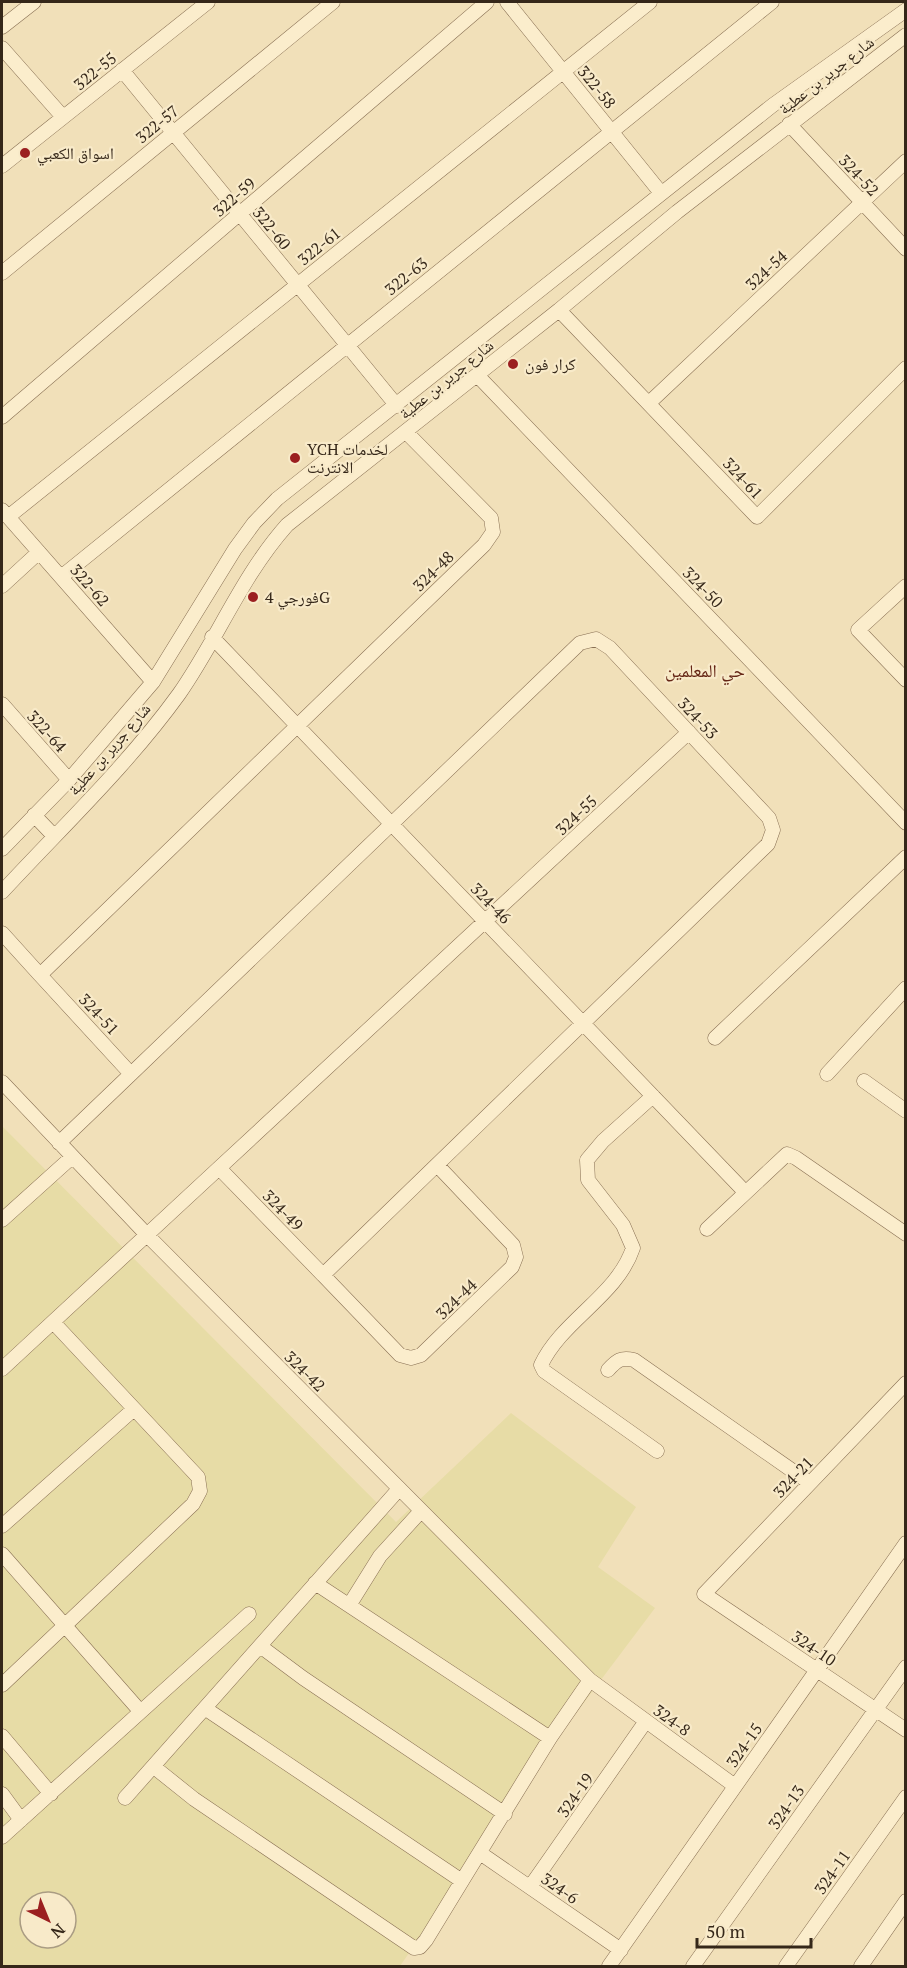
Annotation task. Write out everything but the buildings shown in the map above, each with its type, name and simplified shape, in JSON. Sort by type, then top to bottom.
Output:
[{"type":"street","points":[[2,27],[34,2]]},
{"type":"street","name":"322-55","points":[[2,166],[208,2]]},
{"type":"street","name":"322-57","points":[[2,273],[333,2]]},
{"type":"street","name":"322-59","points":[[2,417],[487,2]]},
{"type":"street","name":"322-58","points":[[507,2],[661,193]]},
{"type":"street","name":"322-61","points":[[5,513],[297,285],[651,2]]},
{"type":"street","name":"322-63","points":[[61,577],[772,2]]},
{"type":"street","name":"شارع جرير بن عطية","points":[[2,849],[69,780],[153,682],[234,549],[277,499],[397,406],[773,105],[906,10]]},
{"type":"street","name":"شارع جرير بن عطية","points":[[2,892],[135,749],[179,693],[261,554],[287,525],[789,124],[906,35]]},
{"type":"street","points":[[2,48],[63,117]]},
{"type":"street","name":"322-60","points":[[122,70],[397,406]]},
{"type":"street","name":"324-52","points":[[789,124],[906,249]]},
{"type":"street","name":"324-54","points":[[649,403],[906,161]]},
{"type":"street","points":[[616,230],[634,247]]},
{"type":"street","name":"324-61","points":[[559,310],[757,517],[906,368]]},
{"type":"street","name":"324-50","points":[[477,375],[906,823]]},
{"type":"street","name":"324-48","points":[[298,727],[484,545],[493,532],[491,518],[406,432]]},
{"type":"street","points":[[307,475],[323,495]]},
{"type":"street","name":"322-62","points":[[5,513],[153,682]]},
{"type":"street","points":[[2,586],[39,552]]},
{"type":"street","points":[[906,586],[858,630],[906,680]]},
{"type":"street","name":"324-46","points":[[212,637],[745,1192]]},
{"type":"street","name":"324-53","points":[[392,824],[580,643],[596,639],[610,648],[768,818],[773,830],[768,844],[584,1024]]},
{"type":"street","name":"322-64","points":[[2,704],[69,780]]},
{"type":"street","points":[[40,975],[298,727]]},
{"type":"street","name":"324-55","points":[[485,921],[689,732]]},
{"type":"street","points":[[34,815],[54,836]]},
{"type":"street","points":[[59,1143],[392,824]]},
{"type":"street","points":[[715,1038],[906,857]]},
{"type":"street","points":[[2,1369],[485,921]]},
{"type":"street","name":"324-51","points":[[2,933],[131,1074]]},
{"type":"street","points":[[827,1074],[906,988]]},
{"type":"street","points":[[323,1275],[584,1024]]},
{"type":"street","points":[[864,1081],[906,1111]]},
{"type":"street","name":"324-42","points":[[2,1082],[147,1235],[590,1680]]},
{"type":"street","points":[[653,1096],[603,1141],[587,1161],[588,1180],[623,1225],[633,1248],[626,1268],[554,1346],[541,1365],[544,1371],[657,1451]]},
{"type":"street","points":[[707,1229],[787,1154],[906,1234]]},
{"type":"street","points":[[2,1220],[72,1157]]},
{"type":"street","name":"324-44","points":[[323,1275],[400,1355],[411,1358],[421,1355],[512,1267],[516,1257],[513,1245],[437,1165]]},
{"type":"street","name":"324-49","points":[[219,1168],[323,1275]]},
{"type":"street","points":[[2,1685],[193,1504],[200,1491],[198,1477],[52,1322]]},
{"type":"street","points":[[608,1370],[616,1361],[624,1358],[634,1360],[810,1483]]},
{"type":"street","name":"324-21","points":[[704,1594],[906,1383]]},
{"type":"street","points":[[2,1526],[134,1409]]},
{"type":"street","points":[[125,1798],[399,1489]]},
{"type":"street","points":[[350,1604],[380,1556],[421,1511]]},
{"type":"street","name":"324-15","points":[[609,1966],[906,1543]]},
{"type":"street","points":[[2,1554],[140,1711]]},
{"type":"street","points":[[315,1582],[550,1738]]},
{"type":"street","name":"324-10","points":[[704,1594],[906,1730]]},
{"type":"street","points":[[2,1837],[249,1614]]},
{"type":"street","points":[[260,1646],[303,1678],[505,1814]]},
{"type":"street","name":"324-13","points":[[693,1966],[906,1667]]},
{"type":"street","points":[[154,1767],[194,1799],[414,1948],[420,1947],[505,1814],[550,1738],[590,1680]]},
{"type":"street","name":"324-8","points":[[590,1680],[735,1786]]},
{"type":"street","points":[[206,1709],[462,1881]]},
{"type":"street","name":"324-19","points":[[530,1887],[646,1721]]},
{"type":"street","points":[[2,1737],[51,1794]]},
{"type":"street","points":[[2,1794],[21,1820]]},
{"type":"street","name":"324-11","points":[[786,1966],[906,1797]]},
{"type":"street","name":"324-6","points":[[480,1853],[621,1950]]},
{"type":"street","points":[[861,1966],[906,1901]]},
{"type":"shaded area","points":[[2,1126],[396,1522],[511,1413],[636,1507],[598,1567],[655,1608],[567,1725],[400,1966],[2,1966]]},
{"type":"place","name":"اسواق الكعبي","points":[[25,153]]},
{"type":"place","name":"كرار فون","points":[[513,364]]},
{"type":"place","name":"YCH لخدمات الانترنت","points":[[295,458]]},
{"type":"place","name":"فورجي 4G","points":[[253,597]]},
{"type":"district","name":"حي المعلمين","points":[[705,670]]}]
